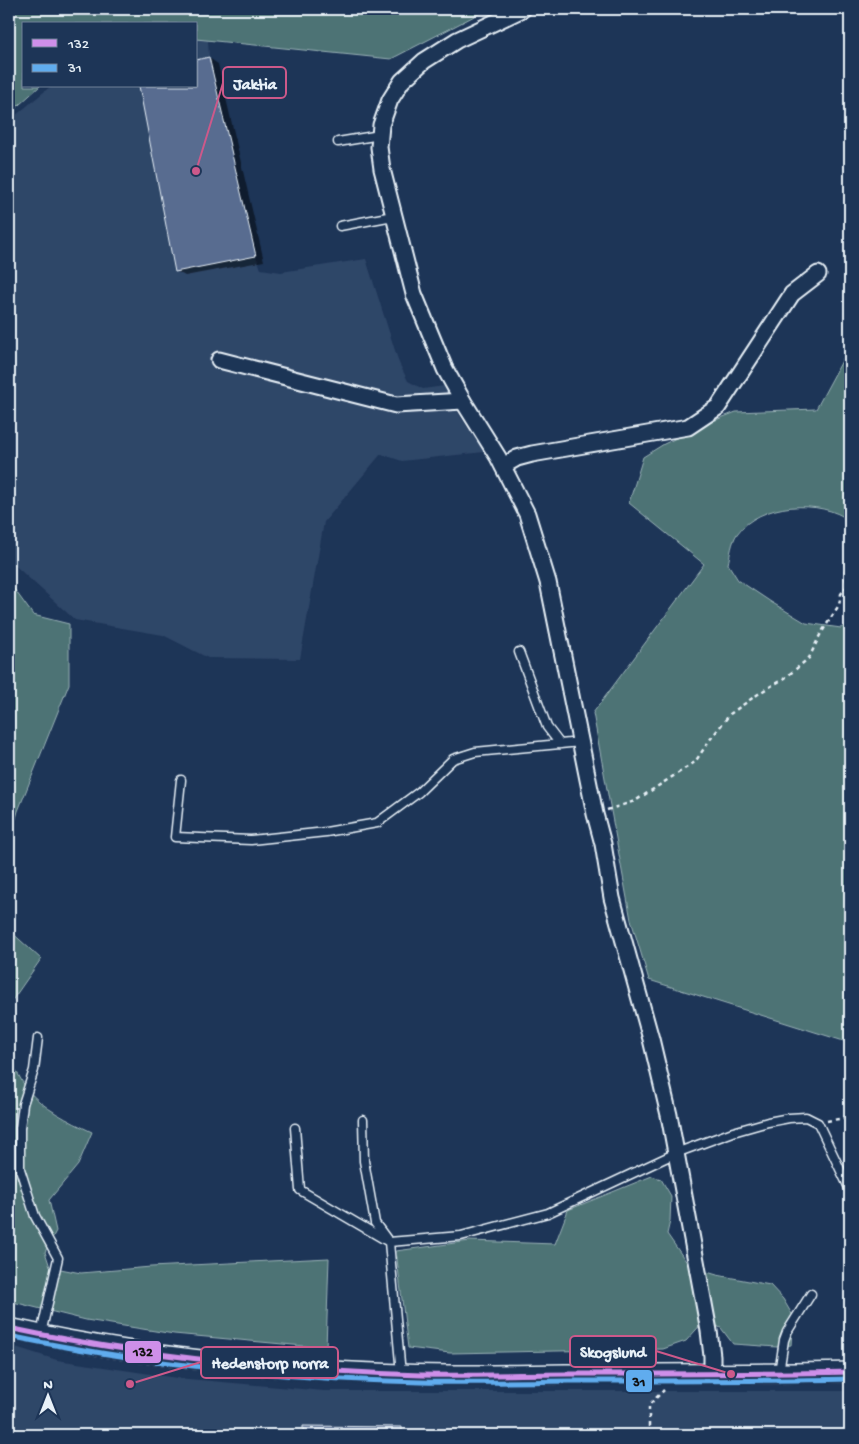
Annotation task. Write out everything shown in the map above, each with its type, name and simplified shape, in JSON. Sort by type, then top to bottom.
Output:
[{"type":"street","points":[[523,9],[457,40],[424,61],[402,81],[390,100],[381,125],[379,147],[382,169],[414,294],[445,369],[462,401],[503,466],[527,514],[548,582],[595,814],[603,844],[612,898],[651,1039],[676,1153],[709,1331],[712,1374]]},
{"type":"street","points":[[503,466],[517,458],[532,454],[688,427],[718,407],[792,294],[818,274]]},
{"type":"street","points":[[219,360],[396,405],[462,401]]},
{"type":"street","points":[[9,1328],[91,1345],[189,1359],[288,1368],[401,1374],[850,1372]]},
{"type":"lane","points":[[338,142],[380,135]]},
{"type":"lane","points":[[340,226],[393,216]]},
{"type":"lane","points":[[519,652],[547,727],[560,744]]},
{"type":"lane","points":[[181,780],[175,837],[251,840],[326,832],[377,823],[419,792],[453,759],[476,752],[581,742]]},
{"type":"lane","points":[[38,1038],[34,1070],[23,1104],[20,1128],[20,1169],[35,1216],[58,1258],[41,1335]]},
{"type":"lane","points":[[295,1128],[300,1190],[389,1242],[461,1236],[548,1213],[676,1153],[733,1132],[789,1118],[806,1117],[818,1123],[850,1190]]},
{"type":"lane","points":[[362,1120],[364,1161],[375,1222],[389,1242],[401,1374]]},
{"type":"lane","points":[[779,1373],[787,1332],[811,1294]]},
{"type":"path","points":[[595,814],[635,801],[695,762],[730,714],[785,678],[809,658],[820,635],[839,605],[841,594],[847,586],[844,573],[845,563],[850,554]]},
{"type":"path","points":[[818,1123],[850,1117]]},
{"type":"path","points":[[649,1435],[650,1406],[667,1387],[666,1374]]},
{"type":"shaded area","points":[[207,25],[209,57],[256,256],[261,269],[281,272],[366,259],[399,363],[408,381],[423,389],[444,386],[460,416],[484,452],[402,461],[381,454],[324,522],[300,659],[208,658],[163,635],[75,620],[9,560],[9,121],[49,88],[198,88],[198,27]]},
{"type":"shaded area","points":[[9,1345],[57,1360],[177,1378],[324,1391],[850,1391],[850,1435],[9,1435]]},
{"type":"green space","points":[[9,9],[488,9],[391,59],[198,39],[198,22],[22,22],[22,88],[38,88],[9,114]]},
{"type":"green space","points":[[850,346],[850,521],[838,514],[823,509],[791,507],[775,510],[747,524],[737,534],[732,544],[728,564],[738,580],[806,623],[841,628],[850,623],[850,1043],[649,980],[631,920],[593,713],[704,564],[629,503],[643,457],[664,444],[703,425],[736,412],[816,409]]},
{"type":"green space","points":[[9,582],[33,615],[69,624],[69,684],[18,811],[9,843]]},
{"type":"green space","points":[[9,930],[41,959],[9,1005]]},
{"type":"green space","points":[[9,1058],[33,1096],[57,1114],[92,1132],[78,1165],[49,1200],[56,1231],[45,1252],[50,1267],[81,1273],[151,1267],[329,1258],[326,1348],[174,1334],[86,1320],[9,1301]]},
{"type":"green space","points":[[652,1176],[661,1179],[671,1196],[670,1221],[667,1234],[690,1267],[717,1275],[770,1285],[783,1299],[793,1316],[791,1345],[777,1347],[733,1344],[721,1328],[704,1321],[686,1341],[663,1349],[450,1353],[408,1348],[396,1251],[470,1241],[555,1244],[568,1210]]},
{"type":"building","points":[[209,57],[256,256],[175,272],[139,88],[198,88],[198,60]]},
{"type":"building","points":[[303,1426],[402,1427],[402,1435],[303,1435]]},
{"type":"transit line","name":"132","points":[[9,1328],[163,1355],[266,1366],[369,1373],[458,1375],[850,1372]]},
{"type":"transit line","name":"31","points":[[9,1336],[111,1355],[162,1362],[265,1374],[369,1380],[477,1382],[850,1379]]},
{"type":"place","name":"Jaktia","points":[[196,171]]},
{"type":"place","name":"Skogslund","points":[[731,1374]]},
{"type":"place","name":"Hedenstorp norra","points":[[130,1384]]}]
